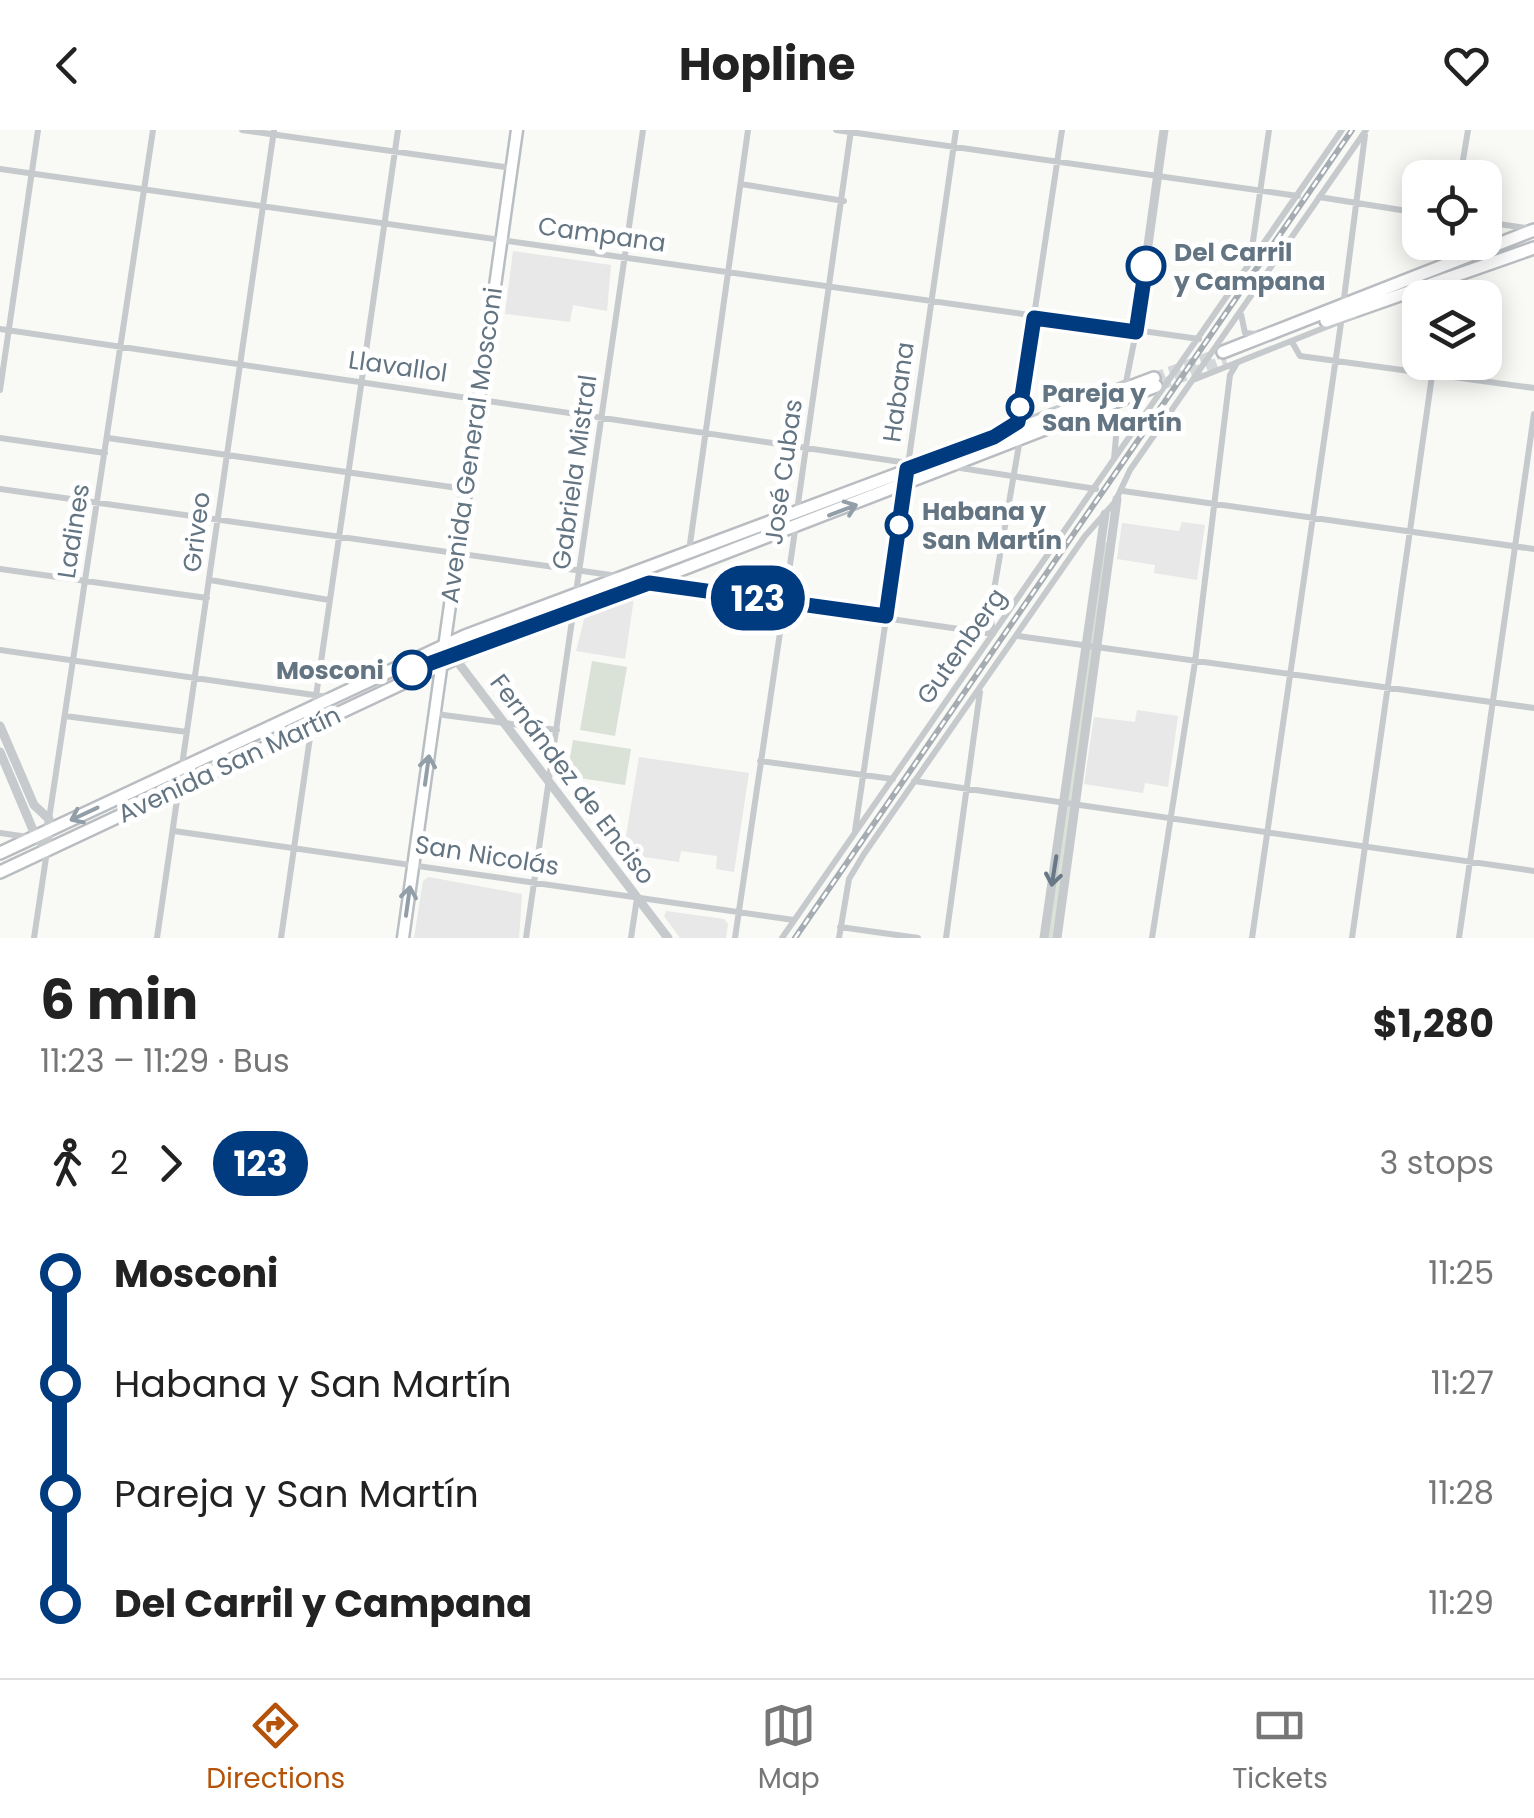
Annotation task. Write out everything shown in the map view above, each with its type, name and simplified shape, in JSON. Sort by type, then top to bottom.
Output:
[{"type":"main road","name":"Avenida General Mosconi","points":[[403,938],[454,556],[518,130]]},
{"type":"main road","points":[[1228,358],[1343,306],[1534,230]]},
{"type":"main road","points":[[1450,280],[1534,248]]},
{"type":"main road","points":[[1228,358],[1402,297]]},
{"type":"main road","name":"Avenida San Martín","points":[[0,853],[36,837],[49,825],[182,768],[320,697],[444,644],[908,466],[1155,382],[1018,440],[456,658],[0,872]]},
{"type":"street","points":[[0,390],[4,330],[38,130]]},
{"type":"street","name":"Ladines","points":[[34,938],[153,130]]},
{"type":"street","points":[[242,130],[512,168]]},
{"type":"street","points":[[281,938],[320,697],[329,600],[398,130]]},
{"type":"street","name":"Gabriela Mistral","points":[[526,938],[643,130]]},
{"type":"street","points":[[688,550],[748,130]]},
{"type":"street","points":[[836,130],[1298,196]]},
{"type":"street","name":"Habana","points":[[854,837],[866,775],[956,130]]},
{"type":"street","points":[[1018,422],[1062,130]]},
{"type":"street","points":[[1136,332],[1164,130]]},
{"type":"street","points":[[1249,264],[1270,130]]},
{"type":"street","name":"Gutenberg","points":[[782,938],[1342,130]]},
{"type":"street","points":[[1241,313],[1245,333],[1257,334],[1328,306],[1343,306],[1366,130]]},
{"type":"street","name":"Gutenberg","points":[[840,927],[851,874],[1120,495],[1130,470],[1366,130]]},
{"type":"street","points":[[1463,160],[1468,130]]},
{"type":"street","name":"José Cubas","points":[[735,938],[851,131]]},
{"type":"street","name":"Griveo","points":[[157,938],[273,132]]},
{"type":"street","name":"Campana","points":[[0,168],[1199,339]]},
{"type":"street","points":[[741,184],[844,200]]},
{"type":"street","points":[[1320,198],[1402,210]]},
{"type":"street","points":[[1502,225],[1534,230]]},
{"type":"street","points":[[1447,280],[1450,260]]},
{"type":"street","points":[[1192,380],[1228,358],[1292,342],[1366,310]]},
{"type":"street","points":[[1252,938],[1341,324]]},
{"type":"street","name":"Llavallol","points":[[4,330],[807,446],[908,466]]},
{"type":"street","name":"Avenida San Martín","points":[[994,437],[1018,422],[1121,384],[1130,374],[1136,332]]},
{"type":"street","points":[[1292,342],[1298,355],[1402,370]]},
{"type":"street","points":[[1152,938],[1195,662],[1230,375],[1228,358]]},
{"type":"street","points":[[1352,938],[1431,380]]},
{"type":"street","points":[[1476,380],[1534,388]]},
{"type":"street","name":"Avenida San Martín","points":[[1018,440],[1111,409],[1118,418],[1114,462]]},
{"type":"street","points":[[1458,938],[1534,414]]},
{"type":"street","points":[[0,438],[106,453]]},
{"type":"street","points":[[108,438],[465,489]]},
{"type":"street","points":[[649,583],[993,634],[990,613],[1018,440]]},
{"type":"street","points":[[950,466],[1096,489]]},
{"type":"street","points":[[0,488],[454,556],[620,576]]},
{"type":"street","points":[[1057,938],[1120,495],[1214,504],[1534,549]]},
{"type":"street","points":[[1044,938],[1105,514]]},
{"type":"street","points":[[0,569],[207,598]]},
{"type":"street","points":[[210,580],[329,600]]},
{"type":"street","points":[[1018,636],[1534,708]]},
{"type":"street","name":"Fernández de Enciso","points":[[444,644],[668,938]]},
{"type":"street","points":[[0,650],[320,697]]},
{"type":"street","points":[[946,938],[980,690]]},
{"type":"street","points":[[434,714],[557,730]]},
{"type":"street","points":[[65,716],[187,732]]},
{"type":"street","points":[[0,726],[34,804],[49,825]]},
{"type":"street","points":[[0,752],[36,837],[47,849]]},
{"type":"street","points":[[760,761],[894,779]]},
{"type":"street","points":[[914,781],[1534,871]]},
{"type":"street","name":"San Nicolás","points":[[174,830],[794,920]]},
{"type":"street","points":[[0,833],[36,837]]},
{"type":"street","points":[[632,938],[637,897]]},
{"type":"street","points":[[836,938],[840,927],[918,938]]},
{"type":"shaded area","points":[[513,251],[611,265],[607,311],[573,305],[570,322],[505,314]]},
{"type":"shaded area","points":[[1182,522],[1205,525],[1197,580],[1154,573],[1155,565],[1117,559],[1122,523],[1179,531]]},
{"type":"shaded area","points":[[1102,542],[1112,543],[1057,938],[1044,938]]},
{"type":"shaded area","points":[[634,598],[625,659],[576,651],[585,616]]},
{"type":"shaded area","points":[[592,661],[627,667],[615,736],[580,730]]},
{"type":"shaded area","points":[[1137,710],[1178,716],[1168,787],[1145,783],[1143,793],[1084,784],[1094,717],[1135,722]]},
{"type":"shaded area","points":[[573,740],[631,749],[625,785],[567,776]]},
{"type":"shaded area","points":[[639,757],[749,773],[734,872],[716,869],[717,856],[681,851],[679,862],[623,854]]},
{"type":"shaded area","points":[[428,877],[522,894],[519,938],[414,938],[423,881]]},
{"type":"shaded area","points":[[666,911],[724,919],[728,924],[726,938],[680,938],[664,916]]},
{"type":"tunnel","points":[[1154,378],[1223,352]]},
{"type":"tunnel","points":[[1160,385],[1226,360]]},
{"type":"railway","points":[[795,938],[1352,130]]},
{"type":"bus line","name":"123","points":[[412,670],[538,620],[563,611],[573,612],[649,583],[886,616],[907,469],[994,437],[1018,422],[1034,318],[1136,332],[1146,266]]},
{"type":"place","name":"Del Carril y Campana","points":[[1146,266]]},
{"type":"place","name":"Pareja y San Martín","points":[[1020,407]]},
{"type":"place","name":"Habana y San Martín","points":[[899,525]]},
{"type":"place","name":"Mosconi","points":[[412,670]]}]
